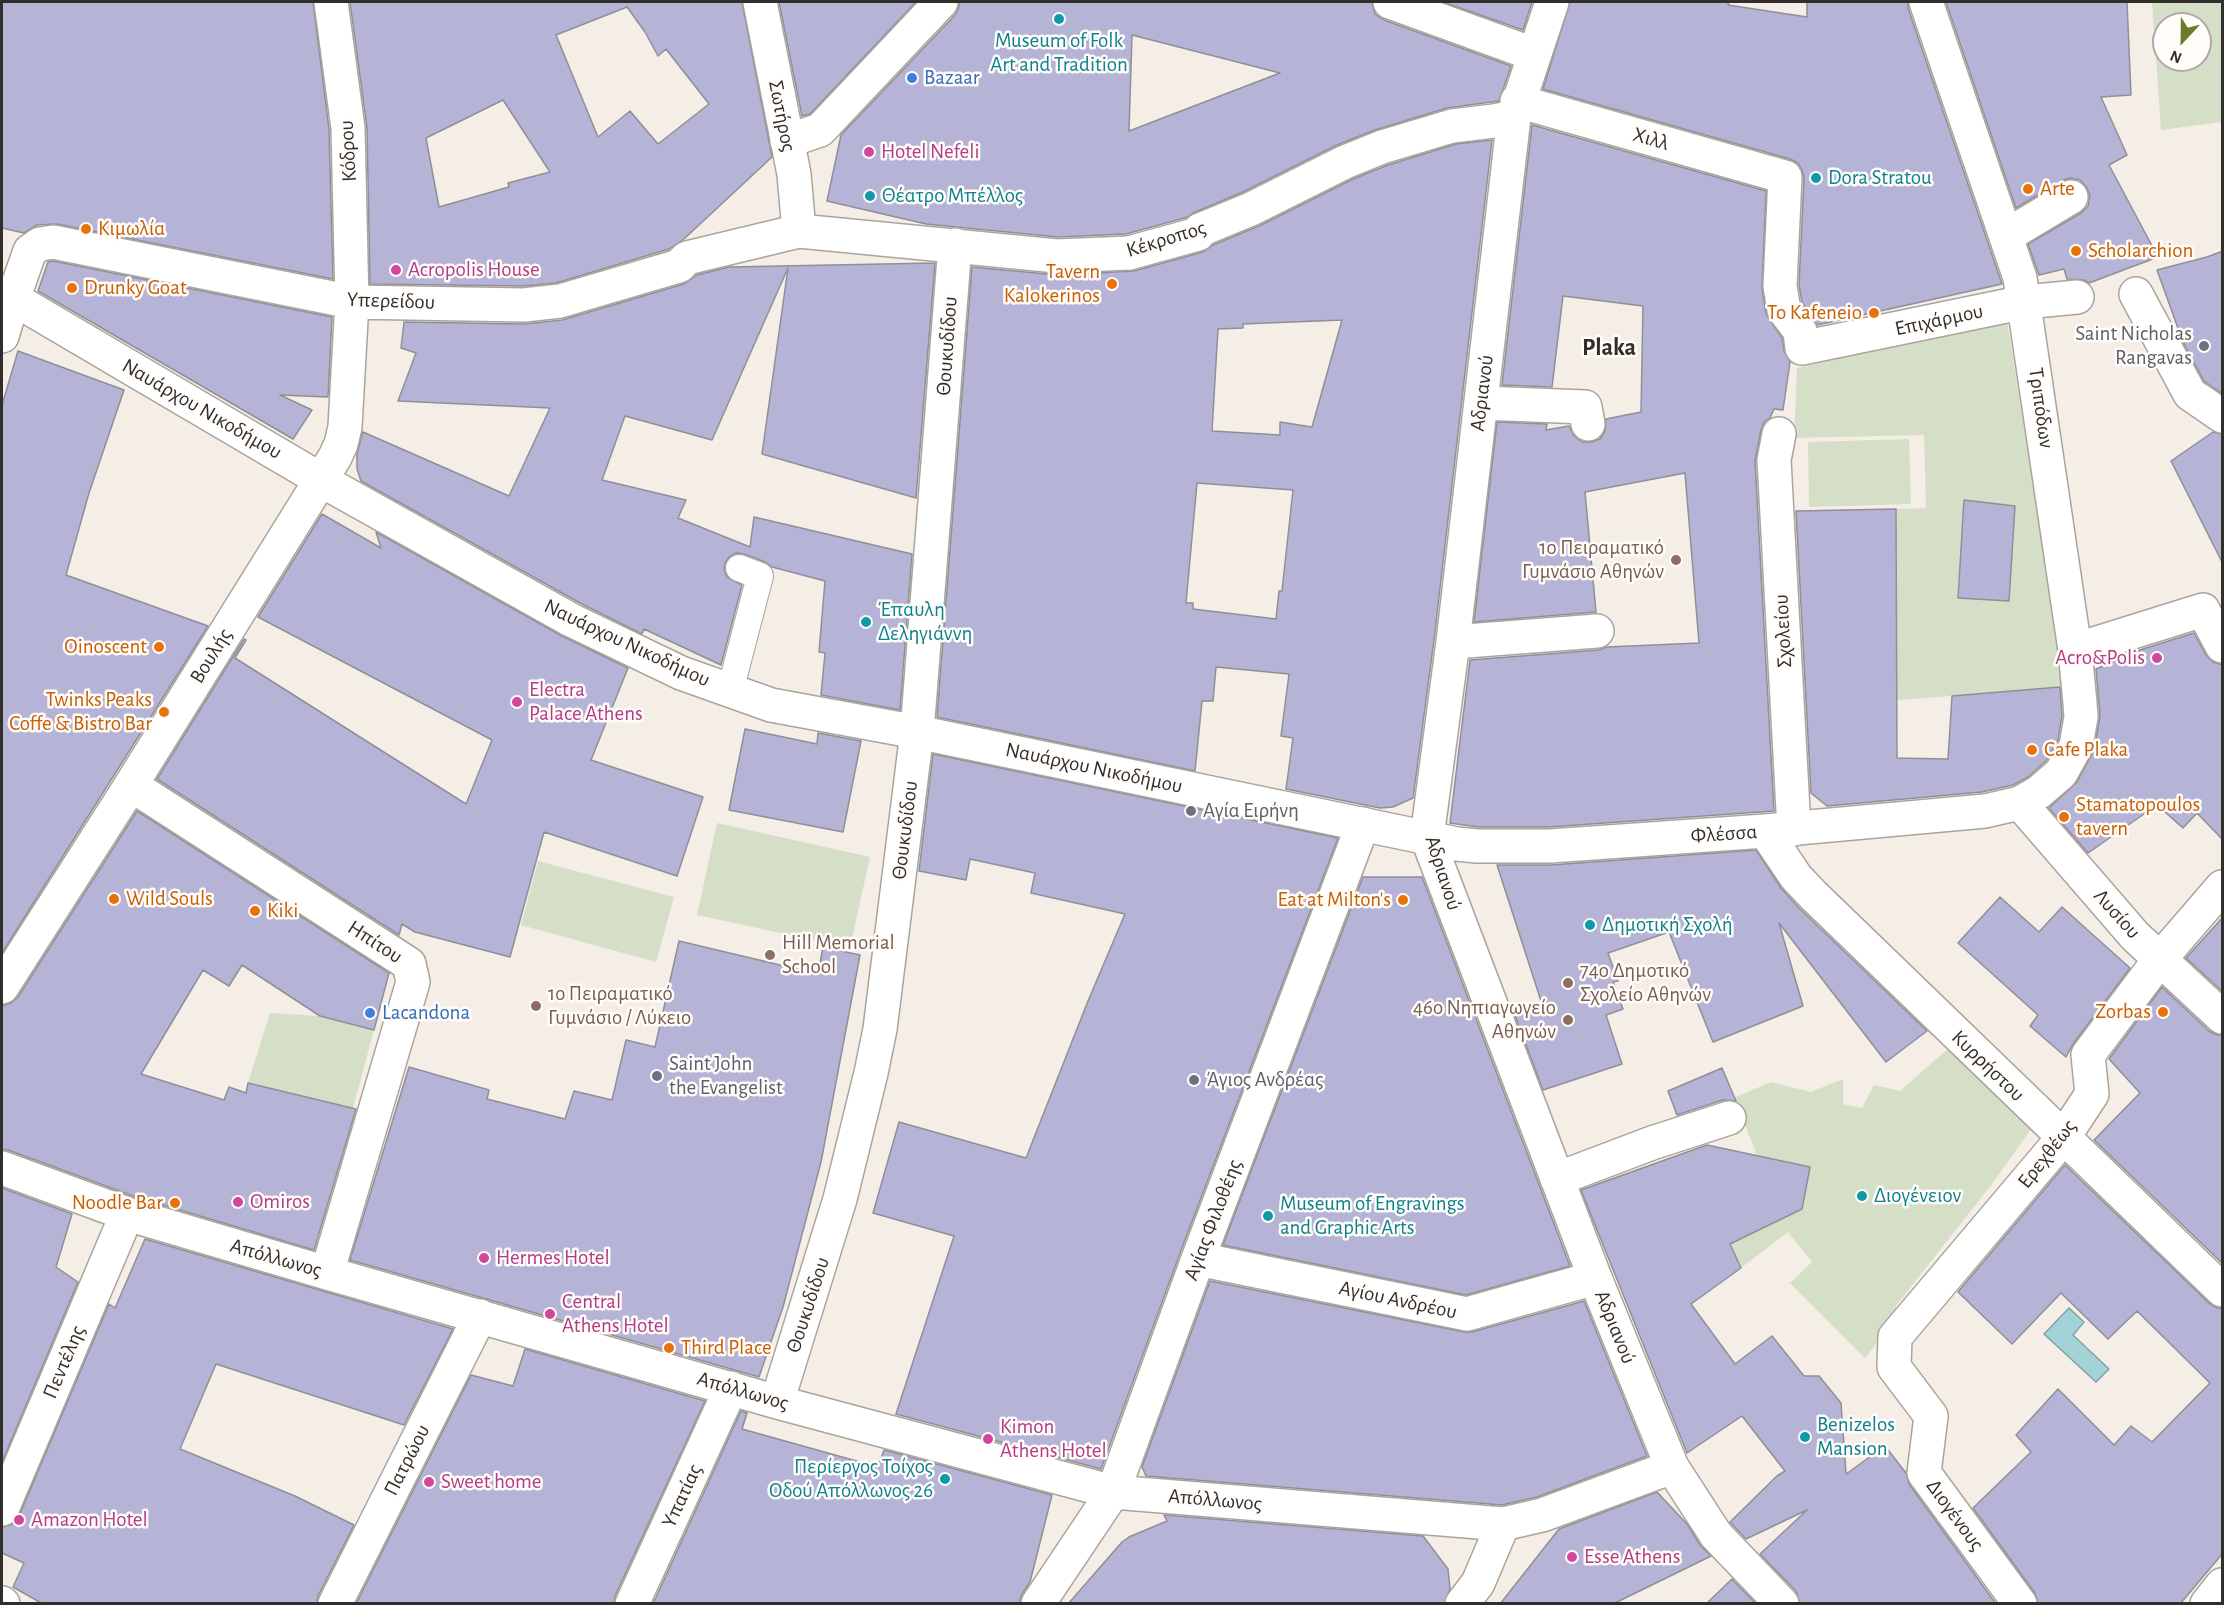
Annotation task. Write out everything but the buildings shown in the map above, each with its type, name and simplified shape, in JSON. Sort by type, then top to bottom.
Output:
[{"type":"street","name":"Κόδρου","points":[[331,2],[348,128],[352,302]]},
{"type":"street","name":"Σωτήρος","points":[[760,2],[794,174],[799,231]]},
{"type":"street","points":[[787,141],[820,130],[942,2]]},
{"type":"street","points":[[1390,2],[1533,54]]},
{"type":"street","name":"Αδριανού","points":[[1552,2],[1516,109],[1453,642],[1427,837],[1595,1278],[1672,1467],[1716,1535],[1782,1604]]},
{"type":"street","name":"Τριπόδων","points":[[1926,2],[2020,278],[2075,650],[2080,717],[2076,746],[2061,773],[2039,792],[2020,803]]},
{"type":"street","name":"Χιλλ","points":[[1516,109],[1785,177],[1780,286],[1784,310],[1800,332],[1802,348]]},
{"type":"street","name":"Κέκροπος","points":[[799,231],[1057,256],[1198,234],[1200,230],[1251,209],[1345,162],[1382,147],[1452,126],[1494,121],[1516,109]]},
{"type":"street","points":[[2006,236],[2071,198]]},
{"type":"street","name":"Υπερείδου","points":[[2,336],[7,295],[30,251],[40,244],[53,242],[352,302],[524,305],[560,301],[679,266],[687,258],[799,231]]},
{"type":"street","name":"Θουκυδίδου","points":[[777,1402],[837,1210],[871,1073],[888,970],[917,732],[955,245]]},
{"type":"street","points":[[2136,294],[2190,394],[2223,416]]},
{"type":"street","name":"Ναυάρχου Νικοδήμου","points":[[7,295],[321,479],[571,620],[681,673],[771,705],[917,732],[1427,837]]},
{"type":"street","name":"Επιχάρμου","points":[[1802,348],[2025,302],[2077,297]]},
{"type":"street","name":"Βουλής","points":[[2,987],[131,785],[341,444],[345,427],[352,302]]},
{"type":"street","points":[[1481,403],[1585,407],[1588,424]]},
{"type":"street","name":"Σχολείου","points":[[1779,434],[1774,460],[1779,830]]},
{"type":"street","points":[[2075,650],[2203,610],[2223,646]]},
{"type":"street","points":[[1453,642],[1597,632]]},
{"type":"street","name":"Ηπίτου","points":[[131,785],[409,964],[413,982],[327,1274]]},
{"type":"street","name":"Φλέσσα","points":[[1427,837],[1457,844],[1521,847],[1779,830],[1984,811],[2020,803]]},
{"type":"street","name":"Λυσίου","points":[[2020,803],[2135,936],[2223,1017]]},
{"type":"street","name":"Αγίας Φιλοθέης","points":[[1038,1604],[1113,1492],[1198,1259],[1363,824]]},
{"type":"street","name":"Κυρρήστου","points":[[1779,830],[1796,876],[1813,895],[2223,1290]]},
{"type":"street","name":"Ερεχθέως","points":[[1931,1416],[1894,1367],[1895,1337],[2063,1138],[2092,1094],[2088,1055],[2160,959],[2223,887]]},
{"type":"street","points":[[1557,1179],[1652,1143],[1729,1118]]},
{"type":"street","name":"Απόλλωνος","points":[[2,1168],[127,1214],[327,1274],[777,1402],[1113,1492],[1503,1524],[1542,1515],[1672,1467]]},
{"type":"street","name":"Πεντέλης","points":[[2,1509],[127,1214]]},
{"type":"street","name":"Αγίου Ανδρέου","points":[[1198,1259],[1467,1314],[1595,1278]]},
{"type":"street","name":"Πατρώου","points":[[335,1604],[480,1316]]},
{"type":"street","name":"Υπατίας","points":[[632,1604],[731,1388]]},
{"type":"street","name":"Διογένους","points":[[1931,1416],[1924,1473],[2020,1604]]},
{"type":"street","points":[[1462,1604],[1478,1583],[1503,1524]]},
{"type":"street","points":[[2207,1604],[2223,1586]]},
{"type":"lane","points":[[730,691],[760,576],[739,568]]},
{"type":"green space","points":[[2152,2],[2222,2],[2222,122],[2161,130],[2157,72],[2212,72],[2212,12],[2153,12]]},
{"type":"green space","points":[[2007,321],[2066,687],[1887,701],[1872,644],[1897,644],[1896,509],[1926,508],[1924,435],[1794,438],[1797,368]]},
{"type":"green space","points":[[1909,439],[1911,504],[1809,507],[1808,442]]},
{"type":"green space","points":[[717,823],[870,857],[850,948],[697,915]]},
{"type":"green space","points":[[538,861],[674,897],[656,962],[521,925]]},
{"type":"green space","points":[[270,1013],[320,1016],[374,1030],[353,1108],[248,1083]]},
{"type":"green space","name":"Διογένειον","points":[[1950,1047],[2031,1129],[1992,1184],[1895,1307],[1901,1312],[1865,1358],[1790,1283],[1812,1262],[1788,1232],[1741,1268],[1713,1206],[1769,1185],[1734,1098],[1771,1082],[1811,1092],[1843,1079],[1843,1104],[1862,1108],[1874,1085],[1900,1091]]},
{"type":"water","points":[[2069,1308],[2084,1322],[2073,1335],[2109,1369],[2096,1382],[2044,1334]]},
{"type":"place","name":"Museum of Folk Art and Tradition","points":[[1059,19]]},
{"type":"place","name":"Bazaar","points":[[912,78]]},
{"type":"place","name":"Hotel Nefeli","points":[[869,152]]},
{"type":"place","name":"Dora Stratou","points":[[1816,178]]},
{"type":"place","name":"Arte","points":[[2028,189]]},
{"type":"place","name":"Θέατρο Μπέλλος","points":[[870,196]]},
{"type":"place","name":"Κιμωλία","points":[[86,229]]},
{"type":"place","name":"Scholarchion","points":[[2076,251]]},
{"type":"place","name":"Acropolis House","points":[[396,270]]},
{"type":"place","name":"Tavern Kalokerinos","points":[[1112,284]]},
{"type":"place","name":"Drunky Goat","points":[[72,288]]},
{"type":"place","name":"To Kafeneio","points":[[1874,313]]},
{"type":"place","name":"Saint Nicholas Rangavas","points":[[2204,346]]},
{"type":"place","name":"1ο Πειραματικό Γυμνάσιο Αθηνών","points":[[1676,560]]},
{"type":"place","name":"Έπαυλη Δεληγιάννη","points":[[866,622]]},
{"type":"place","name":"Oinoscent","points":[[159,647]]},
{"type":"place","name":"Acro&Polis","points":[[2157,658]]},
{"type":"place","name":"Electra Palace Athens","points":[[517,702]]},
{"type":"place","name":"Twinks Peaks Coffe & Bistro Bar","points":[[164,712]]},
{"type":"place","name":"Cafe Plaka","points":[[2032,750]]},
{"type":"place","name":"Αγία Ειρήνη","points":[[1191,811]]},
{"type":"place","name":"Stamatopoulos tavern","points":[[2064,817]]},
{"type":"place","name":"Wild Souls","points":[[114,899]]},
{"type":"place","name":"Eat at Milton's","points":[[1403,900]]},
{"type":"place","name":"Kiki","points":[[255,911]]},
{"type":"place","name":"Δημοτική Σχολή","points":[[1590,925]]},
{"type":"place","name":"Hill Memorial School","points":[[770,955]]},
{"type":"place","name":"74ο Δημοτικό Σχολείο Αθηνών","points":[[1568,983]]},
{"type":"place","name":"1ο Πειραματικό Γυμνάσιο / Λύκειο","points":[[536,1006]]},
{"type":"place","name":"Zorbas","points":[[2163,1012]]},
{"type":"place","name":"Lacandona","points":[[370,1013]]},
{"type":"place","name":"46ο Νηπιαγωγείο Αθηνών","points":[[1568,1020]]},
{"type":"place","name":"Saint John the Evangelist","points":[[657,1076]]},
{"type":"place","name":"Άγιος Ανδρέας","points":[[1194,1080]]},
{"type":"place","name":"Διογένειον","points":[[1862,1196]]},
{"type":"place","name":"Omiros","points":[[238,1202]]},
{"type":"place","name":"Noodle Bar","points":[[175,1203]]},
{"type":"place","name":"Museum of Engravings and Graphic Arts","points":[[1268,1216]]},
{"type":"place","name":"Hermes Hotel","points":[[484,1258]]},
{"type":"place","name":"Central Athens Hotel","points":[[550,1314]]},
{"type":"place","name":"Third Place","points":[[669,1348]]},
{"type":"place","name":"Benizelos Mansion","points":[[1805,1437]]},
{"type":"place","name":"Kimon Athens Hotel","points":[[988,1439]]},
{"type":"place","name":"Περίεργος Τοίχος Οδού Απόλλωνος 26","points":[[945,1479]]},
{"type":"place","name":"Sweet home","points":[[429,1482]]},
{"type":"place","name":"Amazon Hotel","points":[[19,1520]]},
{"type":"place","name":"Esse Athens","points":[[1572,1557]]},
{"type":"district","name":"Plaka","points":[[1609,348]]}]
